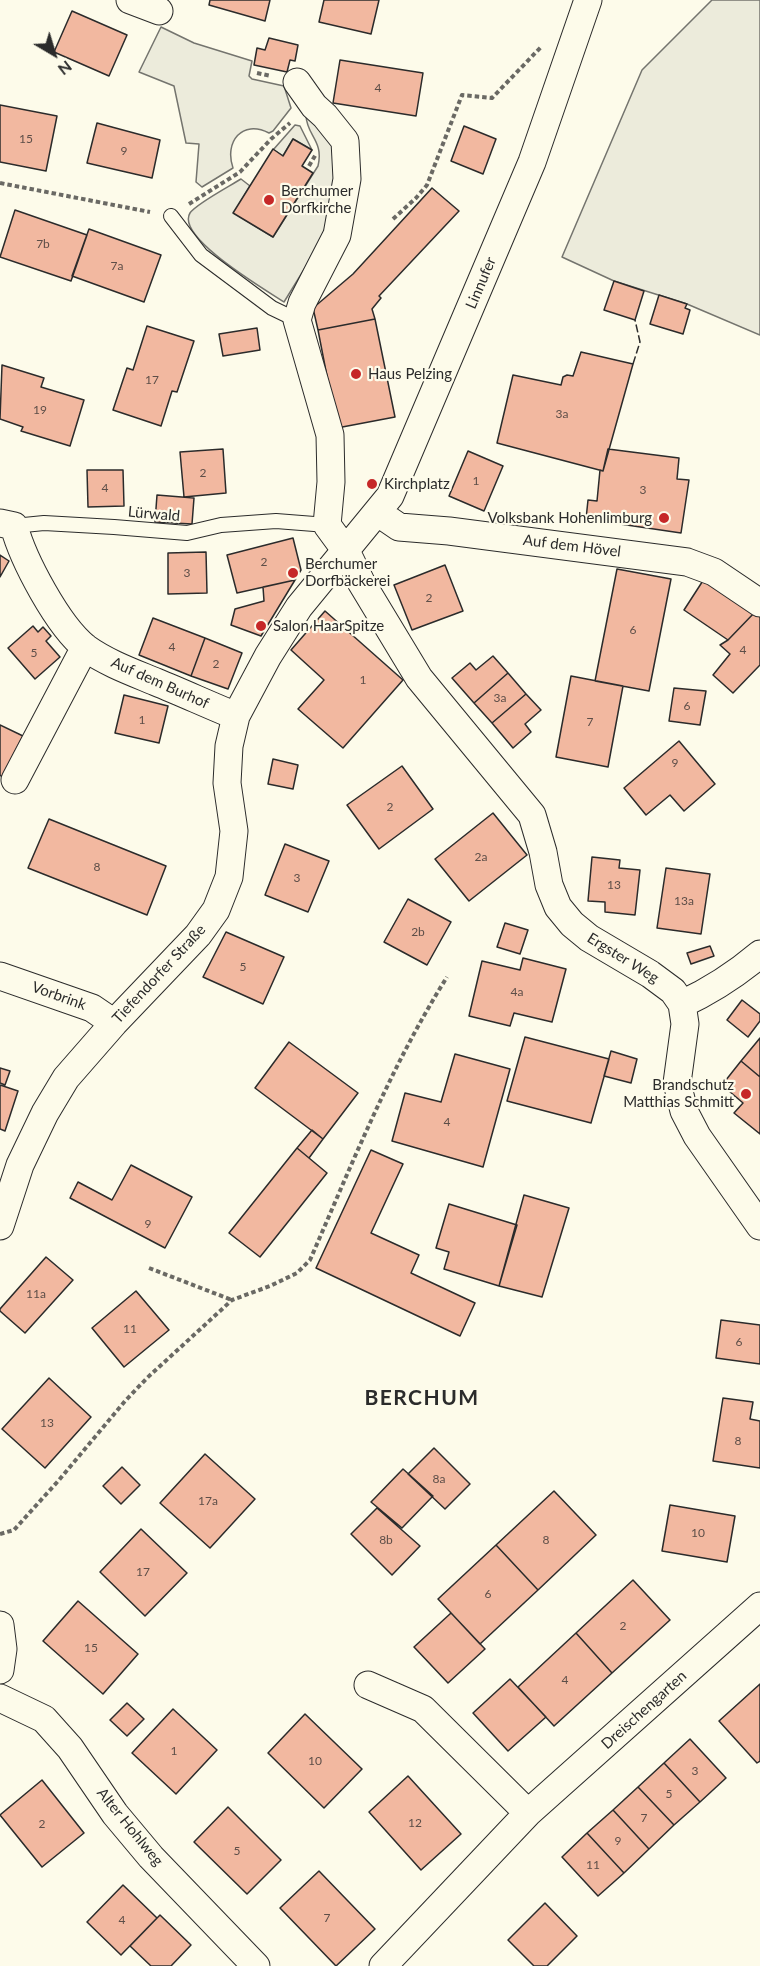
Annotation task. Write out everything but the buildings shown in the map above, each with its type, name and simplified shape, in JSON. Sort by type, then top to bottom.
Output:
[{"type":"street","points":[[130,0],[159,11]]},
{"type":"street","name":"Linnufer","points":[[346,551],[390,496],[402,470],[532,162],[588,0]]},
{"type":"street","points":[[297,82],[314,106],[345,141],[347,179],[337,235],[302,303],[297,320],[330,435],[331,482],[327,525]]},
{"type":"street","name":"Auf dem Hövel","points":[[377,512],[399,527],[461,532],[687,562],[714,572],[760,603]]},
{"type":"street","name":"Auf dem Burhof","points":[[7,525],[55,610],[85,647],[121,668],[236,716]]},
{"type":"street","name":"Ergster Weg","points":[[327,525],[346,551],[361,582],[419,678],[532,815],[543,852],[549,885],[558,907],[572,924],[589,938],[650,974],[673,991],[682,1004]]},
{"type":"street","name":"Tiefendorfer Straße","points":[[0,1226],[20,1165],[45,1113],[66,1078],[114,1023],[185,950],[216,910],[229,877],[234,831],[227,783],[229,746],[236,716],[268,656],[299,607],[346,551]]},
{"type":"street","points":[[15,780],[85,647]]},
{"type":"street","points":[[760,954],[714,989],[682,1004],[685,1024],[677,1083],[684,1111],[697,1136],[760,1226]]},
{"type":"street","name":"Vorbrink","points":[[0,976],[69,998],[92,1008],[114,1023]]},
{"type":"street","name":"Dreischengarten","points":[[383,1966],[528,1814],[760,1606]]},
{"type":"street","points":[[0,1625],[3,1649],[0,1670]]},
{"type":"street","points":[[368,1685],[423,1709],[528,1814]]},
{"type":"street","name":"Alter Hohlweg","points":[[0,1698],[44,1719],[70,1748],[115,1814],[151,1857],[256,1966]]},
{"type":"lane","points":[[171,216],[201,255],[272,308],[297,320]]},
{"type":"lane","name":"Lürwald","points":[[7,525],[44,523],[114,526],[187,533],[221,525],[276,521],[327,525]]},
{"type":"path","points":[[393,219],[427,185],[462,95],[492,98],[543,45]]},
{"type":"path","points":[[0,183],[171,216],[240,172],[271,139],[291,122]]},
{"type":"path","points":[[0,1534],[14,1530],[125,1401],[232,1300],[297,1273],[310,1260],[383,1096],[425,1011],[447,977]]},
{"type":"path","points":[[149,1268],[232,1300]]},
{"type":"shaded area","points":[[712,0],[760,0],[760,335],[687,304],[614,281],[562,257],[642,70]]},
{"type":"shaded area","points":[[161,27],[194,43],[252,61],[249,76],[252,79],[284,86],[291,108],[269,133],[259,129],[243,131],[233,142],[231,158],[233,168],[202,187],[196,182],[199,144],[186,143],[174,86],[139,72]]},
{"type":"shaded area","points":[[306,116],[333,144],[336,168],[328,217],[321,242],[284,302],[242,275],[208,249],[189,223],[190,213],[206,200],[241,179],[250,186],[234,213],[273,237],[318,166],[319,150],[309,129]]},
{"type":"shaded area","points":[[295,125],[300,126],[312,150],[293,139],[283,156],[273,150]]},
{"type":"fence","points":[[633,364],[640,342],[635,320]]},
{"type":"place","name":"Berchumer Dorfkirche","points":[[269,200]]},
{"type":"place","name":"Haus Pelzing","points":[[356,374]]},
{"type":"place","name":"Kirchplatz","points":[[372,484]]},
{"type":"place","name":"Volksbank Hohenlimburg","points":[[664,518]]},
{"type":"place","name":"Berchumer Dorfbäckerei","points":[[293,573]]},
{"type":"place","name":"Salon HaarSpitze","points":[[261,626]]},
{"type":"place","name":"Brandschutz Matthias Schmitt","points":[[746,1094]]},
{"type":"district","name":"BERCHUM","points":[[422,1398]]}]
